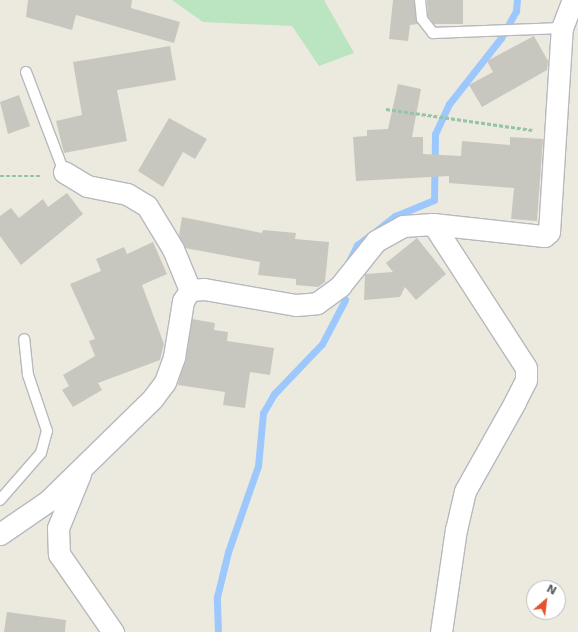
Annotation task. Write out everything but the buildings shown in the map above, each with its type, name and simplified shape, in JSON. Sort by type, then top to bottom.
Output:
[{"type":"street","points":[[190,290],[204,289],[296,305],[317,303],[340,286],[376,241],[403,226],[433,224],[544,236],[549,232],[562,28],[573,0]]},
{"type":"street","points":[[64,172],[87,186],[128,194],[147,206],[173,249],[190,290]]},
{"type":"street","points":[[433,224],[526,368],[526,380],[518,397],[465,491],[456,529],[441,632]]},
{"type":"street","points":[[0,534],[48,501],[165,382],[174,357],[183,300],[190,290]]},
{"type":"street","points":[[82,466],[58,528],[59,554],[113,632]]},
{"type":"lane","points":[[420,0],[422,19],[433,33],[496,30],[520,27],[562,28]]},
{"type":"lane","points":[[26,72],[64,172]]},
{"type":"lane","points":[[0,500],[41,453],[47,431],[28,375],[24,338]]},
{"type":"path","points":[[386,109],[556,133]]},
{"type":"path","points":[[0,176],[64,172]]},
{"type":"green space","points":[[172,0],[324,0],[354,53],[319,66],[292,26],[203,22]]},
{"type":"waterway","points":[[377,230],[395,216],[434,200],[435,134],[449,104],[501,38],[516,11],[517,0]]},
{"type":"waterway","points":[[349,261],[357,245],[369,236]]},
{"type":"waterway","points":[[218,632],[217,597],[228,552],[258,466],[263,413],[274,394],[322,344],[345,300]]}]
